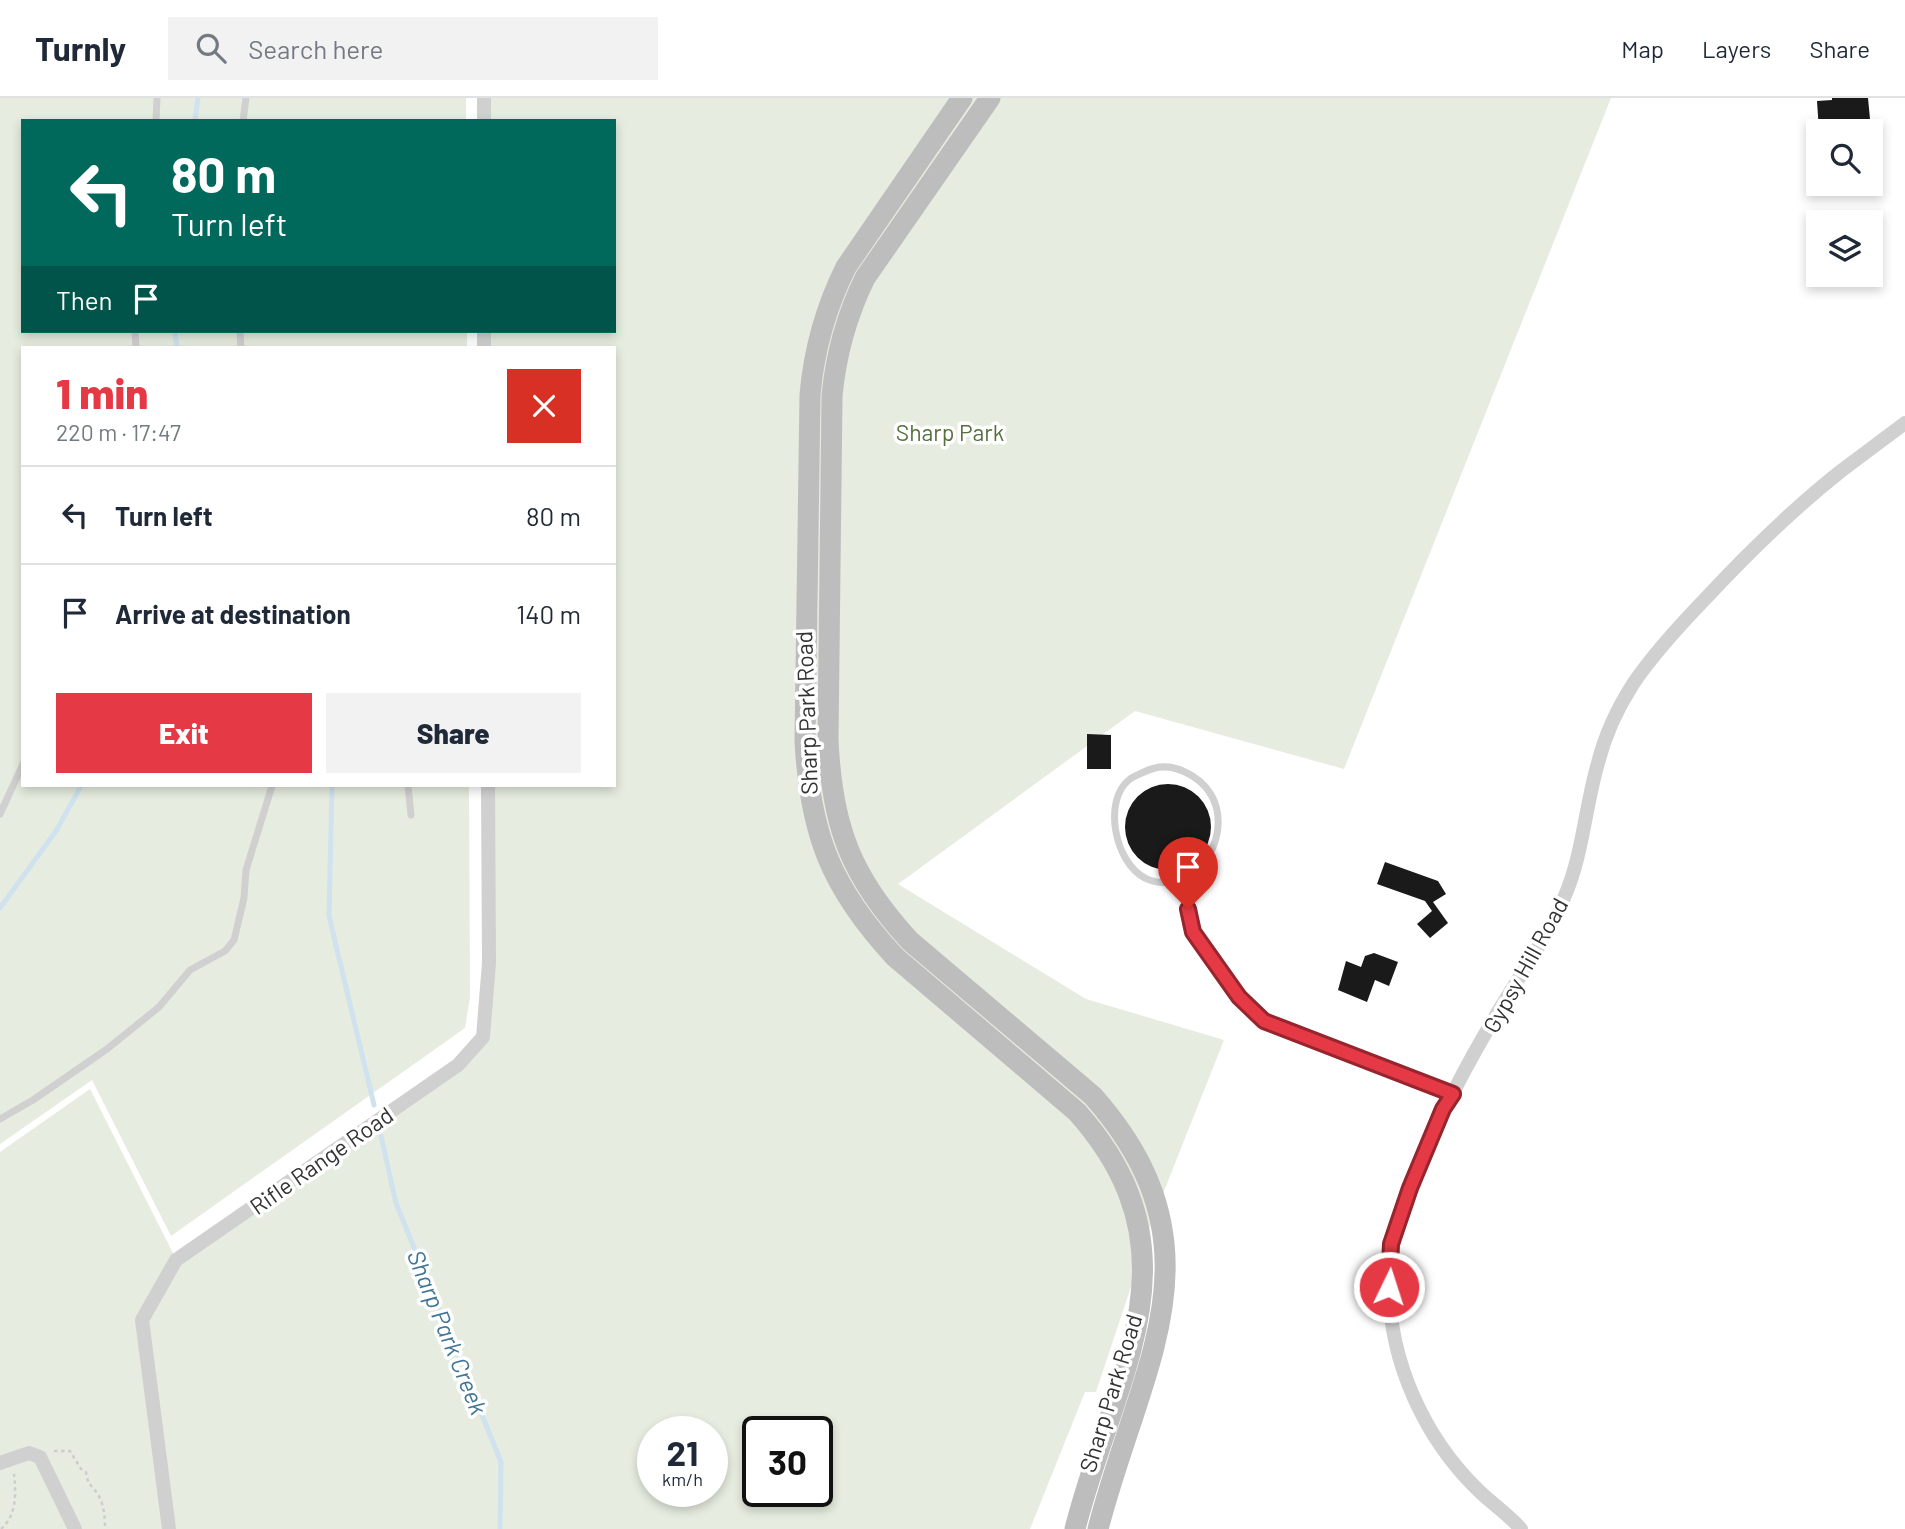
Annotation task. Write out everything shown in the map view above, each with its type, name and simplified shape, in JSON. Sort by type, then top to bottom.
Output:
[{"type":"main road","name":"Sharp Park Road","points":[[962,98],[846,267],[831,297],[820,331],[813,362],[810,395],[807,777],[822,843],[835,876],[853,907],[873,933],[895,957],[1077,1112],[1097,1134],[1126,1184],[1142,1237],[1142,1295],[1130,1354],[1075,1529]]},
{"type":"main road","name":"Sharp Park Road","points":[[990,98],[871,269],[852,306],[841,337],[832,396],[828,740],[830,775],[834,804],[843,836],[871,895],[910,941],[1093,1097],[1114,1120],[1146,1175],[1164,1234],[1164,1297],[1151,1360],[1098,1529]]},
{"type":"street","points":[[484,98],[484,119]]},
{"type":"street","name":"Gypsy Hill Road","points":[[1521,1529],[1477,1489],[1434,1438],[1418,1408],[1392,1329],[1389,1287],[1391,1244],[1410,1188],[1443,1109],[1544,938],[1564,897],[1575,869],[1597,764],[1610,724],[1634,683],[1686,619],[1748,554],[1841,471],[1905,423]]},
{"type":"street","name":"Rifle Range Road","points":[[169,1529],[142,1320],[176,1260],[458,1065],[483,1037],[489,963],[488,787]]},
{"type":"street","points":[[0,1463],[29,1453],[40,1457],[75,1529]]},
{"type":"lane","points":[[156,119],[157,98]]},
{"type":"lane","points":[[243,119],[246,98]]},
{"type":"lane","points":[[1155,766],[1175,768],[1199,778],[1214,797],[1218,835],[1203,865],[1186,881],[1175,884],[1144,877],[1132,866],[1117,842],[1115,808],[1122,788],[1129,779],[1155,766]]},
{"type":"lane","points":[[0,814],[21,768]]},
{"type":"lane","points":[[0,1119],[33,1100],[107,1049],[159,1007],[190,970],[225,950],[234,940],[244,898],[246,870],[272,787]]},
{"type":"lane","points":[[408,787],[411,815]]},
{"type":"lane","points":[[1186,881],[1193,932],[1239,997],[1264,1021],[1453,1094]]},
{"type":"green space","points":[[0,98],[466,98],[466,119],[21,119],[21,333],[467,333],[467,346],[21,346],[21,787],[469,787],[470,997],[465,1028],[171,1236],[92,1080],[0,1144]]},
{"type":"green space","name":"Sharp Park","points":[[485,98],[1611,98],[1344,769],[1135,711],[898,884],[1086,999],[1224,1040],[1141,1249],[1143,1251],[1096,1392],[1085,1392],[1030,1529],[0,1529],[0,1152],[90,1089],[176,1259],[442,1076],[483,1037],[488,787],[616,787],[616,346],[484,346],[484,333],[616,333],[616,119],[485,119]]},
{"type":"building","points":[[1868,98],[1870,119],[1818,119],[1817,101]]},
{"type":"building","points":[[1087,734],[1111,735],[1111,769],[1087,769]]},
{"type":"building","points":[[1168,784],[1192,791],[1204,803],[1211,827],[1204,851],[1192,863],[1168,870],[1144,863],[1132,851],[1125,827],[1132,803],[1144,791]]},
{"type":"building","points":[[1385,862],[1438,881],[1446,894],[1433,902],[1448,923],[1430,938],[1417,924],[1432,911],[1425,901],[1377,884]]},
{"type":"building","points":[[1374,953],[1398,962],[1389,986],[1375,980],[1367,1002],[1338,990],[1346,961],[1361,967],[1365,956]]},
{"type":"waterway","name":"Sharp Park Creek","points":[[195,119],[198,98]]},
{"type":"waterway","name":"Sharp Park Creek","points":[[175,333],[177,346]]},
{"type":"waterway","name":"Sharp Park Creek","points":[[0,908],[56,831],[80,787]]},
{"type":"waterway","name":"Sharp Park Creek","points":[[332,787],[329,916],[374,1105]]},
{"type":"waterway","name":"Sharp Park Creek","points":[[381,1136],[396,1203],[501,1462],[500,1529]]},
{"type":"route","points":[[1188,909],[1193,932],[1212,960],[1239,997],[1264,1021],[1453,1094],[1443,1109],[1410,1188],[1391,1244],[1389,1287]]}]
